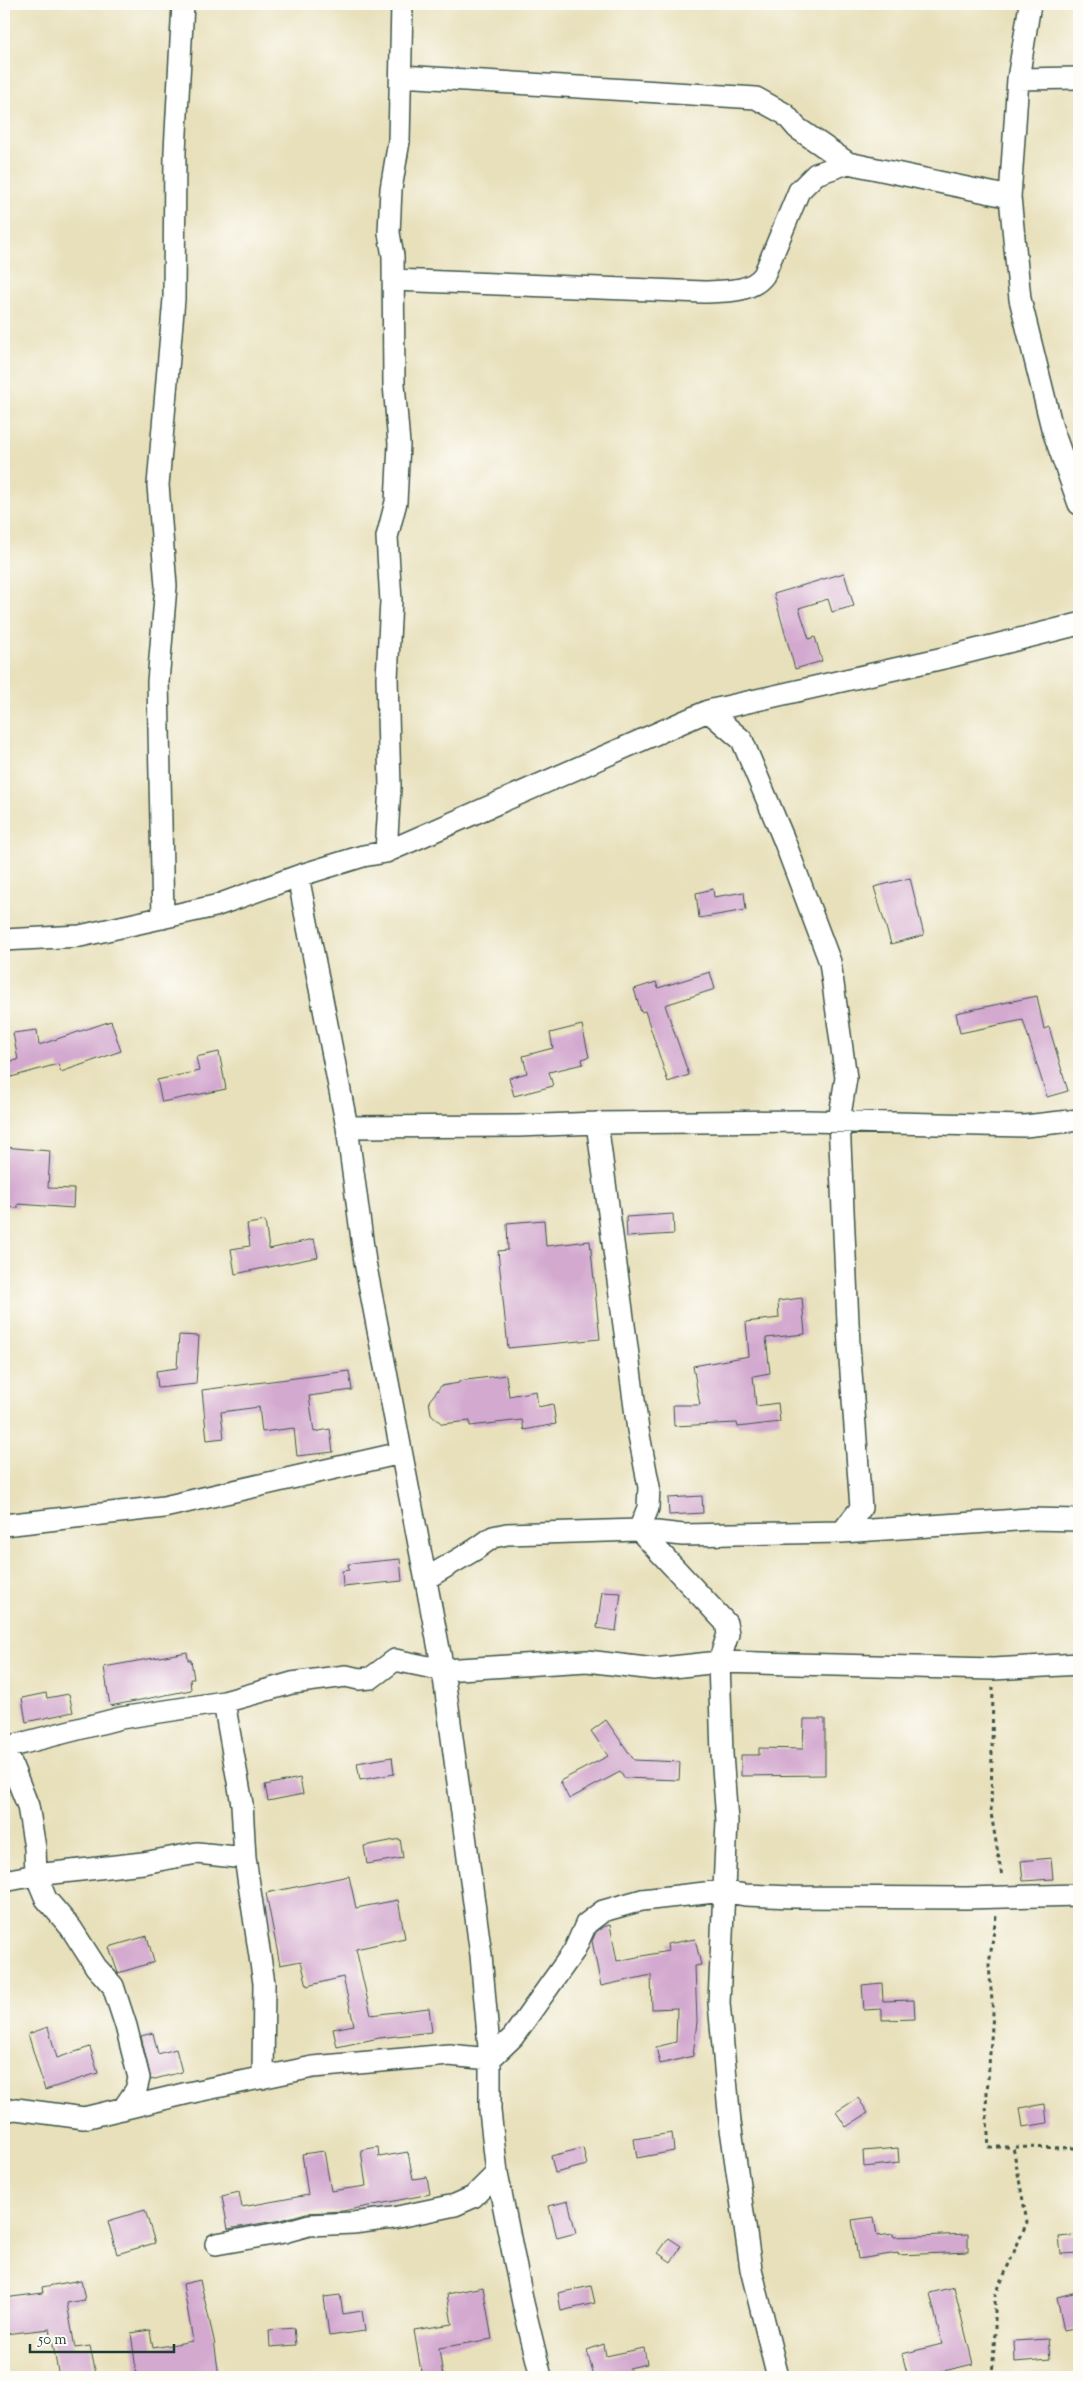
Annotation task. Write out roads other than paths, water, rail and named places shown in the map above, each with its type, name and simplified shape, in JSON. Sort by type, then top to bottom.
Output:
[{"type":"street","points":[[162,918],[158,682],[166,586],[158,485],[174,299],[174,151],[183,4]]},
{"type":"street","points":[[386,852],[390,787],[387,678],[391,601],[387,537],[396,502],[399,444],[394,384],[393,256],[389,233],[391,189],[399,141],[402,4]]},
{"type":"street","points":[[1030,4],[1018,80],[1010,198],[1020,298],[1052,428],[1079,504]]},
{"type":"street","points":[[401,76],[756,98],[770,104],[784,114],[797,128],[848,163],[1010,198]]},
{"type":"street","points":[[1018,80],[1079,78]]},
{"type":"street","points":[[393,280],[704,292],[741,289],[758,283],[764,275],[799,191],[816,174],[848,163]]},
{"type":"street","points":[[4,940],[80,936],[215,906],[298,876],[363,856],[386,852],[708,711],[938,660],[1079,624]]},
{"type":"street","points":[[708,711],[742,740],[784,840],[830,962],[846,1078],[839,1121],[849,1345],[861,1508],[842,1532]]},
{"type":"street","points":[[298,876],[347,1127],[365,1262],[427,1578],[442,1670],[481,1955],[490,2059],[490,2111],[497,2173],[522,2303],[541,2377]]},
{"type":"street","points":[[347,1127],[839,1121],[1025,1126],[1079,1120]]},
{"type":"street","points":[[597,1123],[638,1430],[649,1487],[648,1508],[639,1530]]},
{"type":"street","points":[[4,1525],[164,1507],[401,1453]]},
{"type":"street","points":[[427,1578],[476,1550],[493,1537],[507,1534],[639,1530],[683,1535],[842,1532],[1030,1519],[1079,1520]]},
{"type":"street","points":[[639,1530],[726,1623],[728,1634],[719,1662],[722,1754],[727,1821],[719,2003],[730,2122],[751,2269],[778,2377]]},
{"type":"street","points":[[122,2109],[136,2090],[139,2078],[126,2026],[113,1986],[96,1968],[71,1928],[46,1899],[36,1875],[35,1848],[28,1806],[4,1748],[121,1718],[224,1702],[292,1683],[346,1676],[359,1679],[371,1678],[395,1660],[442,1670],[587,1661],[654,1669],[719,1662],[993,1669],[1079,1664]]},
{"type":"street","points":[[224,1702],[242,1804],[245,1858],[264,1983],[263,2078]]},
{"type":"street","points":[[4,1881],[36,1875],[143,1863],[197,1853],[245,1858]]},
{"type":"street","points":[[490,2059],[512,2037],[569,1958],[586,1924],[603,1911],[642,1900],[723,1890],[745,1895],[792,1897],[1079,1895]]},
{"type":"street","points":[[4,2111],[16,2109],[84,2118],[313,2067],[450,2055],[490,2059]]},
{"type":"street","points":[[216,2244],[284,2232],[309,2224],[353,2223],[393,2218],[455,2205],[473,2197],[497,2173]]}]
